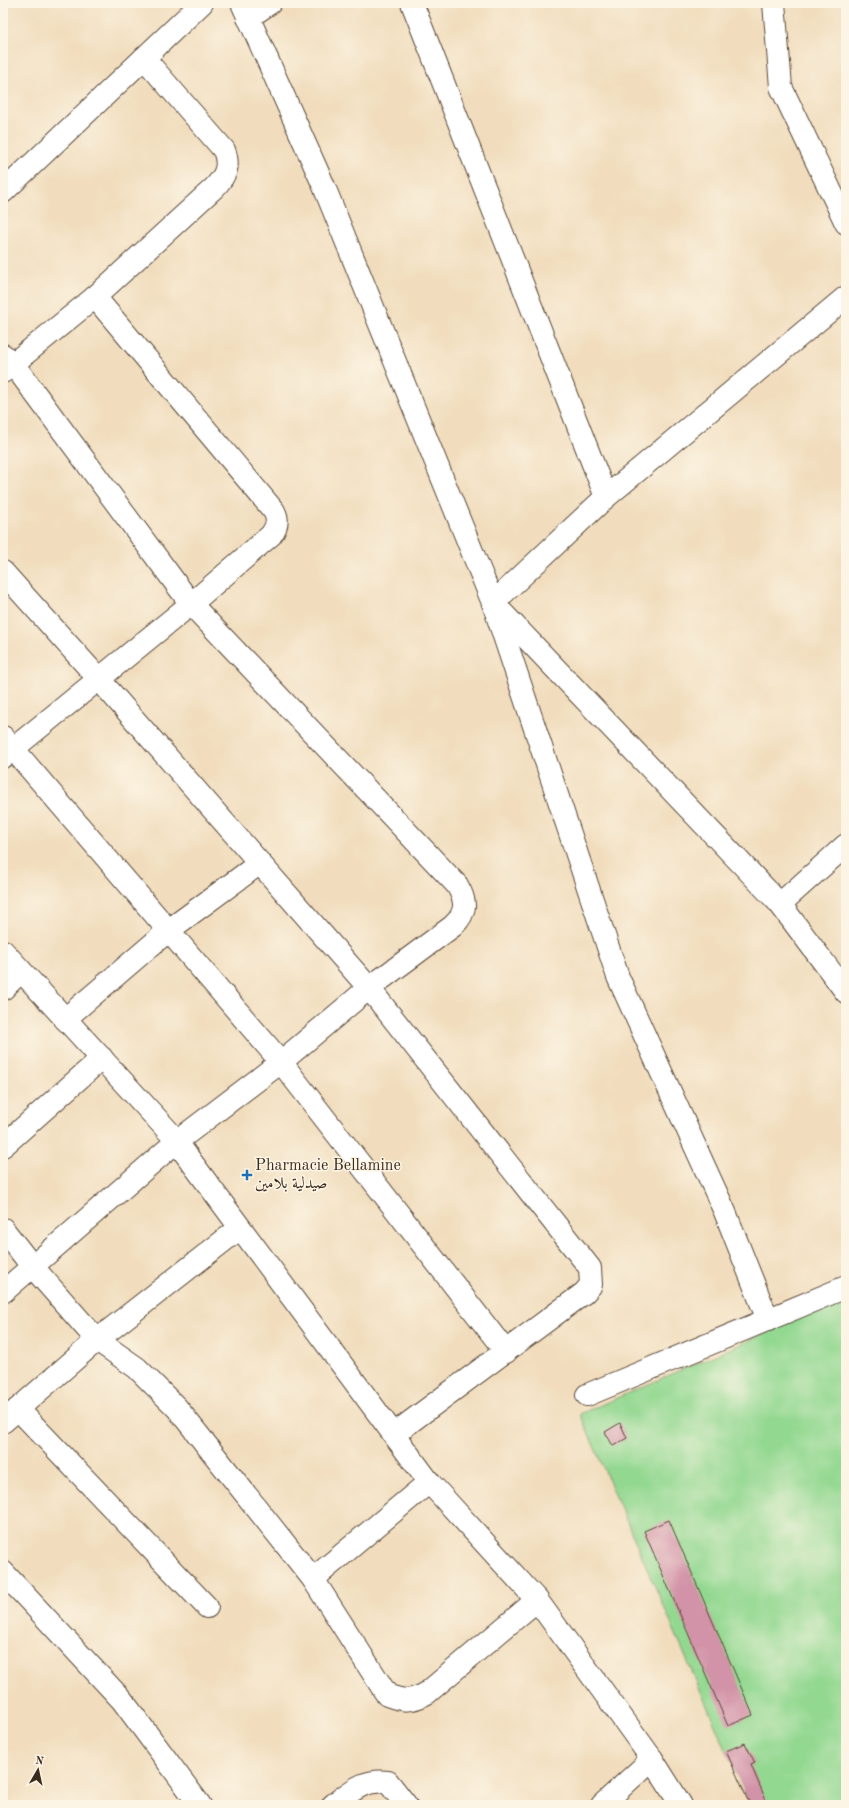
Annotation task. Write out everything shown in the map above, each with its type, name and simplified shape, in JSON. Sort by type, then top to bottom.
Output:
[{"type":"street","points":[[3,192],[202,3]]},
{"type":"street","points":[[270,3],[245,10],[323,184],[493,603],[618,977],[725,1212],[768,1320]]},
{"type":"street","points":[[412,3],[606,498]]},
{"type":"street","points":[[774,3],[781,87],[846,223]]},
{"type":"street","points":[[3,1292],[176,1142],[281,1062],[369,988],[453,926],[461,918],[464,908],[464,898],[457,885],[191,604],[6,364],[95,297],[215,186],[226,173],[228,165],[224,150],[144,58]]},
{"type":"street","points":[[95,297],[277,517],[277,524],[271,536],[191,604],[98,678],[6,747],[169,930],[281,1062],[506,1352]]},
{"type":"street","points":[[493,603],[606,498],[846,297]]},
{"type":"street","points":[[3,572],[98,678],[369,988],[590,1268],[590,1285],[584,1293],[394,1434]]},
{"type":"street","points":[[493,603],[780,904],[846,992]]},
{"type":"street","points":[[780,904],[846,845]]},
{"type":"street","points":[[65,1019],[169,930],[260,863]]},
{"type":"street","points":[[3,951],[102,1058],[176,1142],[429,1482],[537,1600],[652,1759],[681,1805]]},
{"type":"street","points":[[3,989],[21,971]]},
{"type":"street","points":[[3,1146],[102,1058]]},
{"type":"street","points":[[207,1607],[11,1416],[97,1340],[240,1228]]},
{"type":"street","points":[[3,1229],[32,1266],[97,1340],[137,1368],[177,1408],[313,1579],[387,1695],[401,1701],[417,1698],[427,1693],[537,1600]]},
{"type":"street","points":[[587,1395],[846,1287]]},
{"type":"street","points":[[313,1579],[429,1482]]},
{"type":"street","points":[[3,1572],[122,1700],[200,1805]]},
{"type":"street","points":[[602,1805],[652,1759]]},
{"type":"street","points":[[333,1805],[359,1786],[376,1781],[388,1782],[406,1805]]},
{"type":"green space","points":[[846,1298],[846,1805],[750,1805],[580,1414]]},
{"type":"building","points":[[620,1423],[627,1438],[613,1446],[605,1432]]},
{"type":"building","points":[[669,1520],[753,1715],[728,1726],[644,1531]]},
{"type":"building","points":[[745,1743],[755,1763],[751,1765],[768,1805],[750,1805],[726,1751]]},
{"type":"place","name":"Pharmacie Bellamine صيدلية بلامين","points":[[247,1175]]}]
